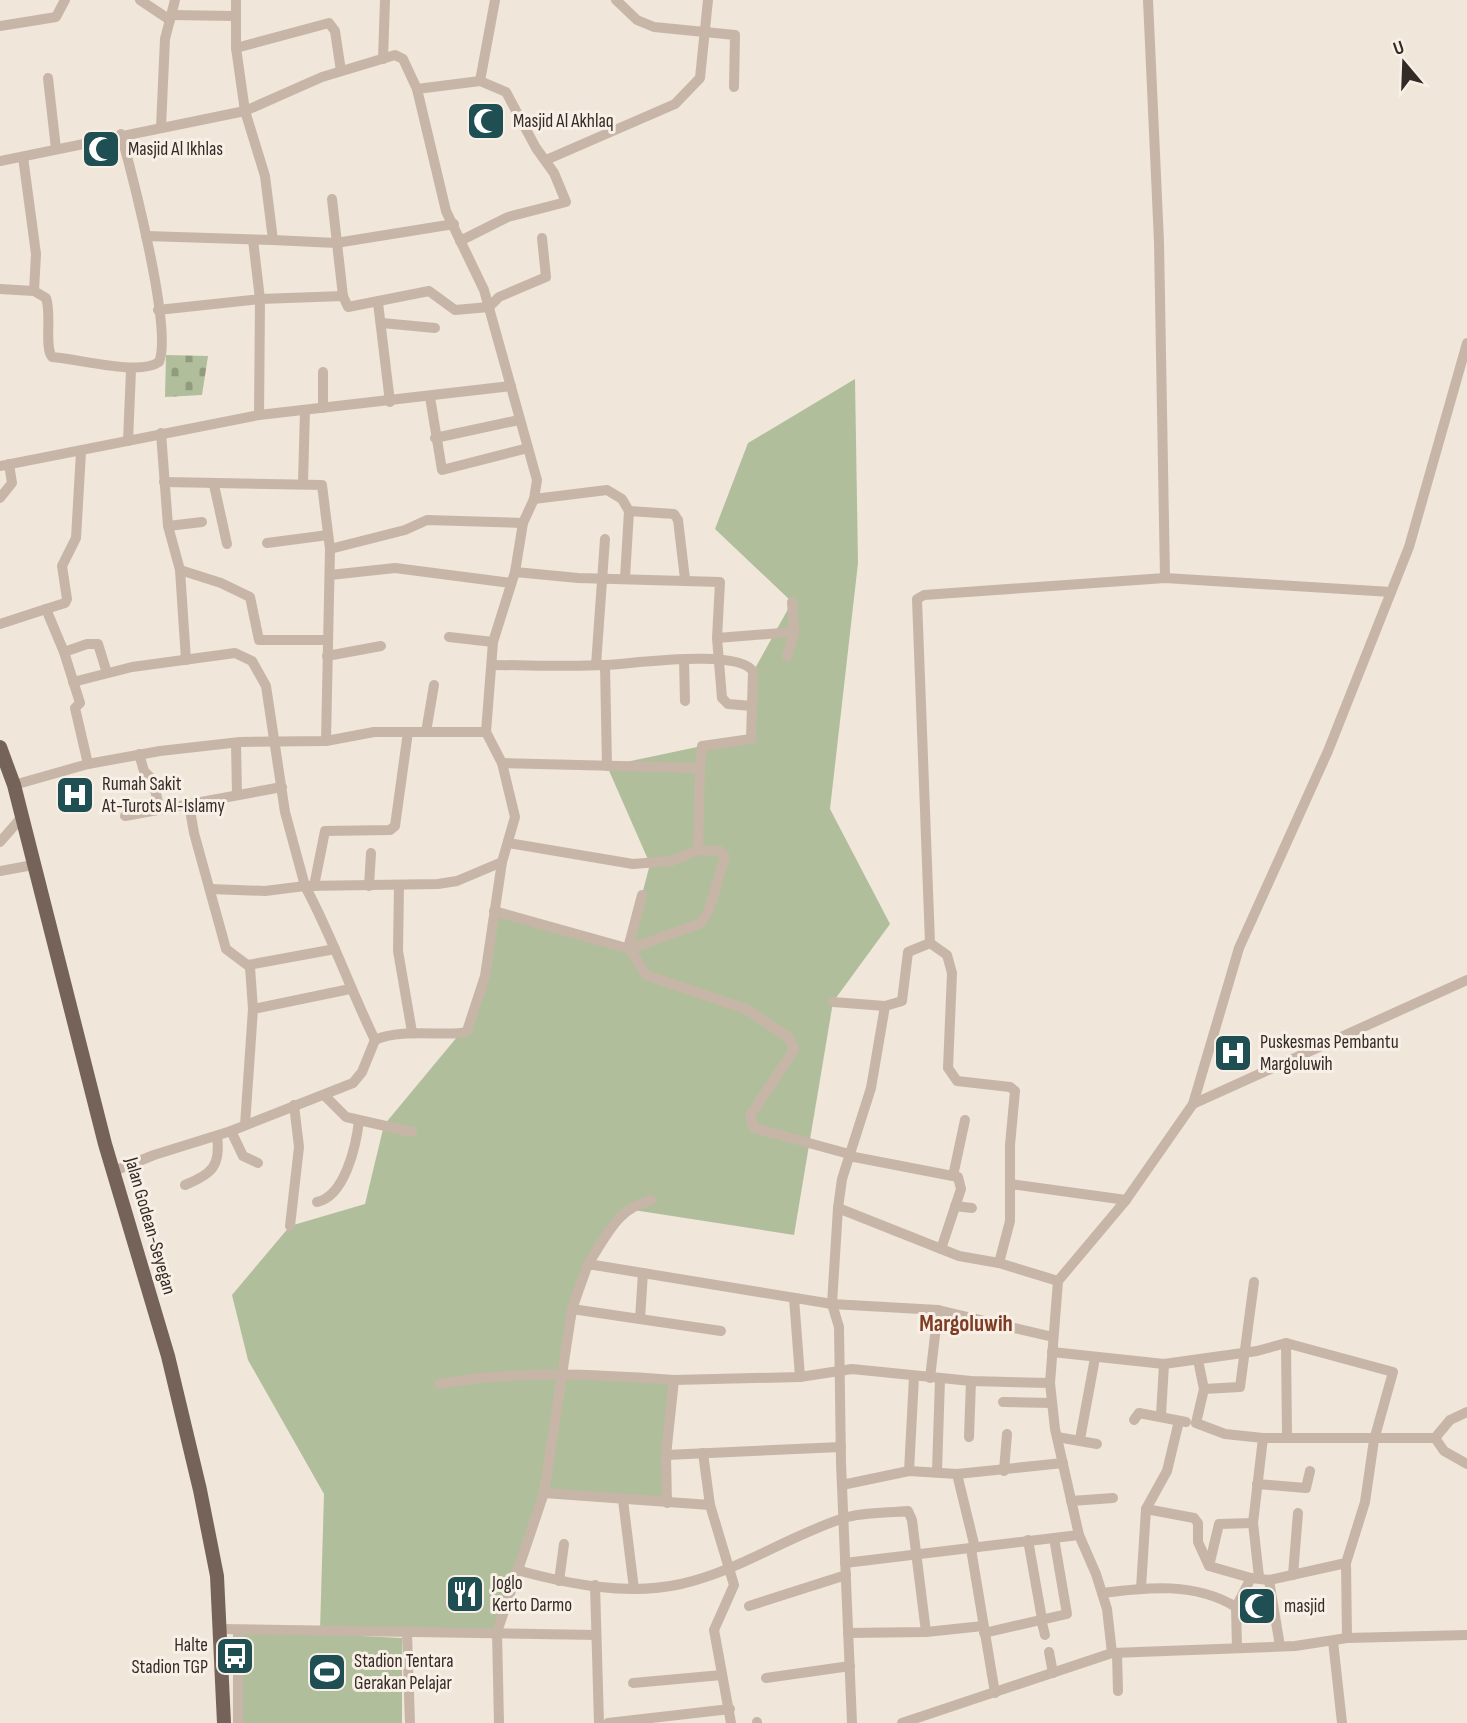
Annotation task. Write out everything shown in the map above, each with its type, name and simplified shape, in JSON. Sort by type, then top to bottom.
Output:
[{"type":"main road","name":"Jalan Godean-Seyegan","points":[[0,747],[14,785],[114,1171],[181,1406],[216,1576],[222,1629],[224,1723]]},
{"type":"street","points":[[0,26],[56,17],[65,0]]},
{"type":"street","points":[[140,0],[170,18],[235,16]]},
{"type":"street","points":[[161,127],[165,39],[175,0]]},
{"type":"street","points":[[236,0],[236,48],[245,111],[265,176],[273,240]]},
{"type":"street","points":[[383,59],[385,0]]},
{"type":"street","points":[[480,81],[495,0]]},
{"type":"street","points":[[615,0],[645,24],[736,36],[734,87]]},
{"type":"street","points":[[546,160],[675,104],[700,78],[708,0]]},
{"type":"street","points":[[1148,0],[1159,242],[1165,578]]},
{"type":"street","points":[[236,48],[330,23],[335,31],[341,71]]},
{"type":"street","points":[[0,161],[121,134],[245,111],[341,71],[401,56],[416,89],[446,211],[489,307],[537,480],[534,499],[523,523],[513,578],[494,642],[486,732],[502,763],[515,817],[502,862],[485,976],[467,1031],[462,1035],[412,1032],[385,1035],[375,1040],[362,1072],[353,1083],[231,1131],[154,1154],[114,1171]]},
{"type":"street","points":[[48,78],[56,149]]},
{"type":"street","points":[[416,89],[480,81],[506,92],[554,173],[564,204],[508,216],[460,241]]},
{"type":"street","points":[[0,289],[34,291],[48,303],[50,355],[131,370],[155,365],[160,358],[158,310],[146,236],[121,134]]},
{"type":"street","points":[[23,157],[36,254],[34,291]]},
{"type":"street","points":[[332,199],[343,296],[348,307],[429,291],[455,310],[489,307],[499,297],[546,277],[542,238]]},
{"type":"street","points":[[146,236],[336,243],[454,224]]},
{"type":"street","points":[[253,240],[260,299],[259,415]]},
{"type":"street","points":[[158,310],[260,299],[343,296]]},
{"type":"street","points":[[378,303],[390,402]]},
{"type":"street","points":[[382,323],[435,328]]},
{"type":"street","points":[[1118,1691],[1115,1653],[1102,1593],[1079,1535],[1052,1403],[1050,1383],[1058,1282],[1126,1200],[1193,1104],[1239,948],[1328,751],[1409,547],[1467,343]]},
{"type":"street","points":[[128,441],[131,370]]},
{"type":"street","points":[[323,372],[323,408]]},
{"type":"street","points":[[0,498],[12,483],[4,465],[259,415],[511,386]]},
{"type":"street","points":[[430,397],[443,470],[528,448]]},
{"type":"street","points":[[303,483],[304,410]]},
{"type":"street","points":[[436,438],[519,420]]},
{"type":"street","points":[[161,433],[168,526],[180,570],[186,660]]},
{"type":"street","points":[[0,624],[65,603],[67,599],[62,566],[76,538],[81,452]]},
{"type":"street","points":[[164,482],[322,485],[330,549],[326,741]]},
{"type":"street","points":[[214,485],[227,544]]},
{"type":"street","points":[[534,499],[607,490],[622,499],[629,511],[625,579]]},
{"type":"street","points":[[629,511],[677,516],[685,579]]},
{"type":"street","points":[[330,549],[405,530],[427,520],[523,523]]},
{"type":"street","points":[[168,526],[202,522]]},
{"type":"street","points":[[267,543],[328,535]]},
{"type":"street","points":[[605,539],[601,665],[607,766]]},
{"type":"street","points":[[330,575],[394,568],[513,578],[685,579],[720,582],[717,659],[724,702],[752,706]]},
{"type":"street","points":[[180,570],[250,597],[259,640],[252,661]]},
{"type":"street","points":[[930,943],[917,599],[924,595],[1165,578],[1391,592]]},
{"type":"street","points":[[787,656],[794,632],[792,602]]},
{"type":"street","points":[[47,609],[80,704],[75,708],[88,764]]},
{"type":"street","points":[[717,638],[794,632]]},
{"type":"street","points":[[449,637],[494,642]]},
{"type":"street","points":[[259,640],[327,640]]},
{"type":"street","points":[[64,652],[87,644],[98,644],[107,673]]},
{"type":"street","points":[[327,656],[381,646]]},
{"type":"street","points":[[73,682],[148,664],[235,653],[252,661],[266,686],[285,811],[310,886],[351,989],[375,1040]]},
{"type":"street","points":[[492,665],[601,665],[717,659],[751,668],[750,740],[703,745],[698,850]]},
{"type":"street","points":[[684,660],[685,701]]},
{"type":"street","points":[[426,733],[434,685]]},
{"type":"street","points":[[14,785],[88,764],[138,754],[236,743],[326,741],[374,732],[486,732]]},
{"type":"street","points":[[310,886],[325,831],[383,831],[395,827],[408,732]]},
{"type":"street","points":[[236,743],[237,795]]},
{"type":"street","points":[[138,754],[144,771],[152,779],[160,809]]},
{"type":"street","points":[[502,763],[700,768]]},
{"type":"street","points":[[125,816],[282,787]]},
{"type":"street","points":[[189,804],[226,950],[248,965],[335,949]]},
{"type":"street","points":[[0,842],[21,818]]},
{"type":"street","points":[[494,911],[629,948],[696,926],[705,918],[725,857],[720,851],[698,850],[671,860],[633,864],[508,843]]},
{"type":"street","points":[[369,886],[371,853]]},
{"type":"street","points":[[210,889],[265,891],[310,886],[457,881],[502,862]]},
{"type":"street","points":[[0,871],[33,865]]},
{"type":"street","points":[[399,885],[398,951],[412,1032]]},
{"type":"street","points":[[642,895],[629,948],[646,975],[748,1010],[791,1041],[794,1050],[750,1116],[754,1128],[849,1155],[953,1176],[961,1183],[941,1249]]},
{"type":"street","points":[[833,1002],[885,1006],[902,1001],[908,952],[930,943],[944,950],[951,967],[948,1068],[951,1076],[957,1081],[1010,1087],[1015,1091],[1010,1221],[999,1263]]},
{"type":"street","points":[[245,1125],[253,1009],[248,965]]},
{"type":"street","points":[[1193,1104],[1467,980]]},
{"type":"street","points":[[253,1009],[351,989]]},
{"type":"street","points":[[852,1723],[842,1485],[839,1327],[832,1304],[838,1209],[849,1155],[871,1088],[885,1006]]},
{"type":"street","points":[[325,1096],[346,1117],[412,1132]]},
{"type":"street","points":[[290,1226],[299,1147],[294,1105]]},
{"type":"street","points":[[953,1176],[965,1120]]},
{"type":"street","points":[[317,1202],[334,1192],[355,1146],[359,1121]]},
{"type":"street","points":[[231,1131],[243,1156],[258,1163]]},
{"type":"street","points":[[185,1185],[205,1177],[212,1168],[220,1154],[217,1136]]},
{"type":"street","points":[[1010,1184],[1126,1200]]},
{"type":"street","points":[[499,1723],[497,1632],[544,1493],[572,1309],[588,1264],[621,1214],[634,1205],[651,1200]]},
{"type":"street","points":[[955,1206],[972,1208]]},
{"type":"street","points":[[838,1209],[941,1249],[999,1263],[1058,1282]]},
{"type":"street","points":[[588,1264],[832,1304],[937,1310],[1053,1337]]},
{"type":"street","points":[[640,1319],[643,1273]]},
{"type":"street","points":[[1204,1389],[1238,1389],[1254,1282]]},
{"type":"street","points":[[794,1298],[800,1377]]},
{"type":"street","points":[[572,1309],[721,1331]]},
{"type":"street","points":[[937,1310],[937,1471]]},
{"type":"street","points":[[1052,1352],[1164,1364],[1286,1343],[1392,1370],[1394,1374],[1374,1440],[1365,1502],[1346,1563],[1347,1638]]},
{"type":"street","points":[[1286,1343],[1287,1436]]},
{"type":"street","points":[[1080,1440],[1095,1357]]},
{"type":"street","points":[[1196,1423],[1204,1389],[1198,1360]]},
{"type":"street","points":[[1161,1415],[1164,1364]]},
{"type":"street","points":[[439,1384],[484,1376],[563,1372],[674,1380],[800,1377],[852,1369],[914,1377],[1050,1383]]},
{"type":"street","points":[[909,1471],[914,1377]]},
{"type":"street","points":[[667,1503],[666,1455],[674,1380]]},
{"type":"street","points":[[970,1437],[971,1381]]},
{"type":"street","points":[[1003,1402],[1052,1403]]},
{"type":"street","points":[[1134,1420],[1139,1413],[1196,1423],[1226,1434],[1263,1438],[1287,1436],[1374,1440],[1435,1438],[1450,1420],[1467,1412]]},
{"type":"street","points":[[1141,1588],[1146,1509],[1167,1471],[1179,1421]]},
{"type":"street","points":[[1004,1471],[1007,1434]]},
{"type":"street","points":[[1057,1437],[1097,1444]]},
{"type":"street","points":[[1263,1438],[1253,1523],[1260,1578],[1280,1646]]},
{"type":"street","points":[[1435,1438],[1444,1451],[1467,1464]]},
{"type":"street","points":[[666,1455],[841,1447]]},
{"type":"street","points":[[703,1453],[710,1505],[734,1585],[714,1630],[731,1723]]},
{"type":"street","points":[[842,1485],[909,1471],[937,1471],[957,1475],[1063,1463]]},
{"type":"street","points":[[1257,1484],[1306,1488],[1310,1471]]},
{"type":"street","points":[[957,1475],[973,1549],[995,1693]]},
{"type":"street","points":[[544,1493],[710,1505]]},
{"type":"street","points":[[1071,1501],[1113,1498]]},
{"type":"street","points":[[623,1500],[634,1589]]},
{"type":"street","points":[[1146,1509],[1197,1520],[1198,1542],[1209,1566]]},
{"type":"street","points":[[517,1570],[559,1581],[634,1589],[679,1585],[730,1568],[845,1518],[908,1511],[912,1520],[914,1555],[926,1632]]},
{"type":"street","points":[[1293,1574],[1298,1513]]},
{"type":"street","points":[[1209,1566],[1219,1524],[1253,1523]]},
{"type":"street","points":[[845,1563],[1079,1535]]},
{"type":"street","points":[[848,1633],[984,1629],[1065,1614],[1068,1609],[1054,1538]]},
{"type":"street","points":[[1028,1540],[1045,1635]]},
{"type":"street","points":[[559,1581],[564,1544]]},
{"type":"street","points":[[1209,1566],[1260,1578],[1346,1563]]},
{"type":"street","points":[[749,1606],[846,1575]]},
{"type":"street","points":[[1237,1647],[1236,1607],[1260,1578]]},
{"type":"street","points":[[595,1585],[599,1723]]},
{"type":"street","points":[[1102,1593],[1141,1588],[1200,1590],[1216,1594],[1236,1607]]},
{"type":"street","points":[[222,1629],[596,1635]]},
{"type":"street","points":[[238,1630],[238,1723]]},
{"type":"street","points":[[407,1633],[410,1723]]},
{"type":"street","points":[[902,1723],[1115,1653],[1280,1646],[1333,1642],[1347,1638],[1467,1635]]},
{"type":"street","points":[[1333,1642],[1342,1723]]},
{"type":"street","points":[[1049,1652],[1053,1673]]},
{"type":"street","points":[[766,1678],[850,1666]]},
{"type":"street","points":[[633,1684],[722,1675]]},
{"type":"street","points":[[608,1723],[730,1709]]},
{"type":"green space","points":[[166,355],[208,356],[202,395],[165,397]]},
{"type":"green space","points":[[855,379],[858,563],[830,809],[890,924],[833,1002],[794,1235],[627,1209],[588,1264],[563,1372],[677,1379],[667,1503],[544,1494],[497,1632],[320,1631],[324,1494],[248,1360],[232,1295],[290,1226],[365,1204],[384,1125],[472,1019],[494,911],[628,948],[650,864],[607,766],[702,746],[746,742],[753,672],[792,602],[715,529],[748,443]]},
{"type":"green space","name":"Stadion Tentara Gerakan Pelajar","points":[[238,1630],[402,1638],[402,1723],[238,1723]]},
{"type":"place","name":"Masjid Al Akhlaq","points":[[486,121]]},
{"type":"place","name":"Masjid Al Ikhlas","points":[[101,149]]},
{"type":"place","name":"Rumah Sakit At-Turots Al-Islamy","points":[[75,795]]},
{"type":"place","name":"Puskesmas Pembantu Margoluwih","points":[[1233,1053]]},
{"type":"place","name":"Joglo Kerto Darmo","points":[[465,1594]]},
{"type":"place","name":"masjid","points":[[1257,1606]]},
{"type":"place","name":"Halte Stadion TGP","points":[[235,1656]]},
{"type":"place","name":"Stadion Tentara Gerakan Pelajar","points":[[327,1672]]},
{"type":"district","name":"Margoluwih","points":[[966,1324]]}]
